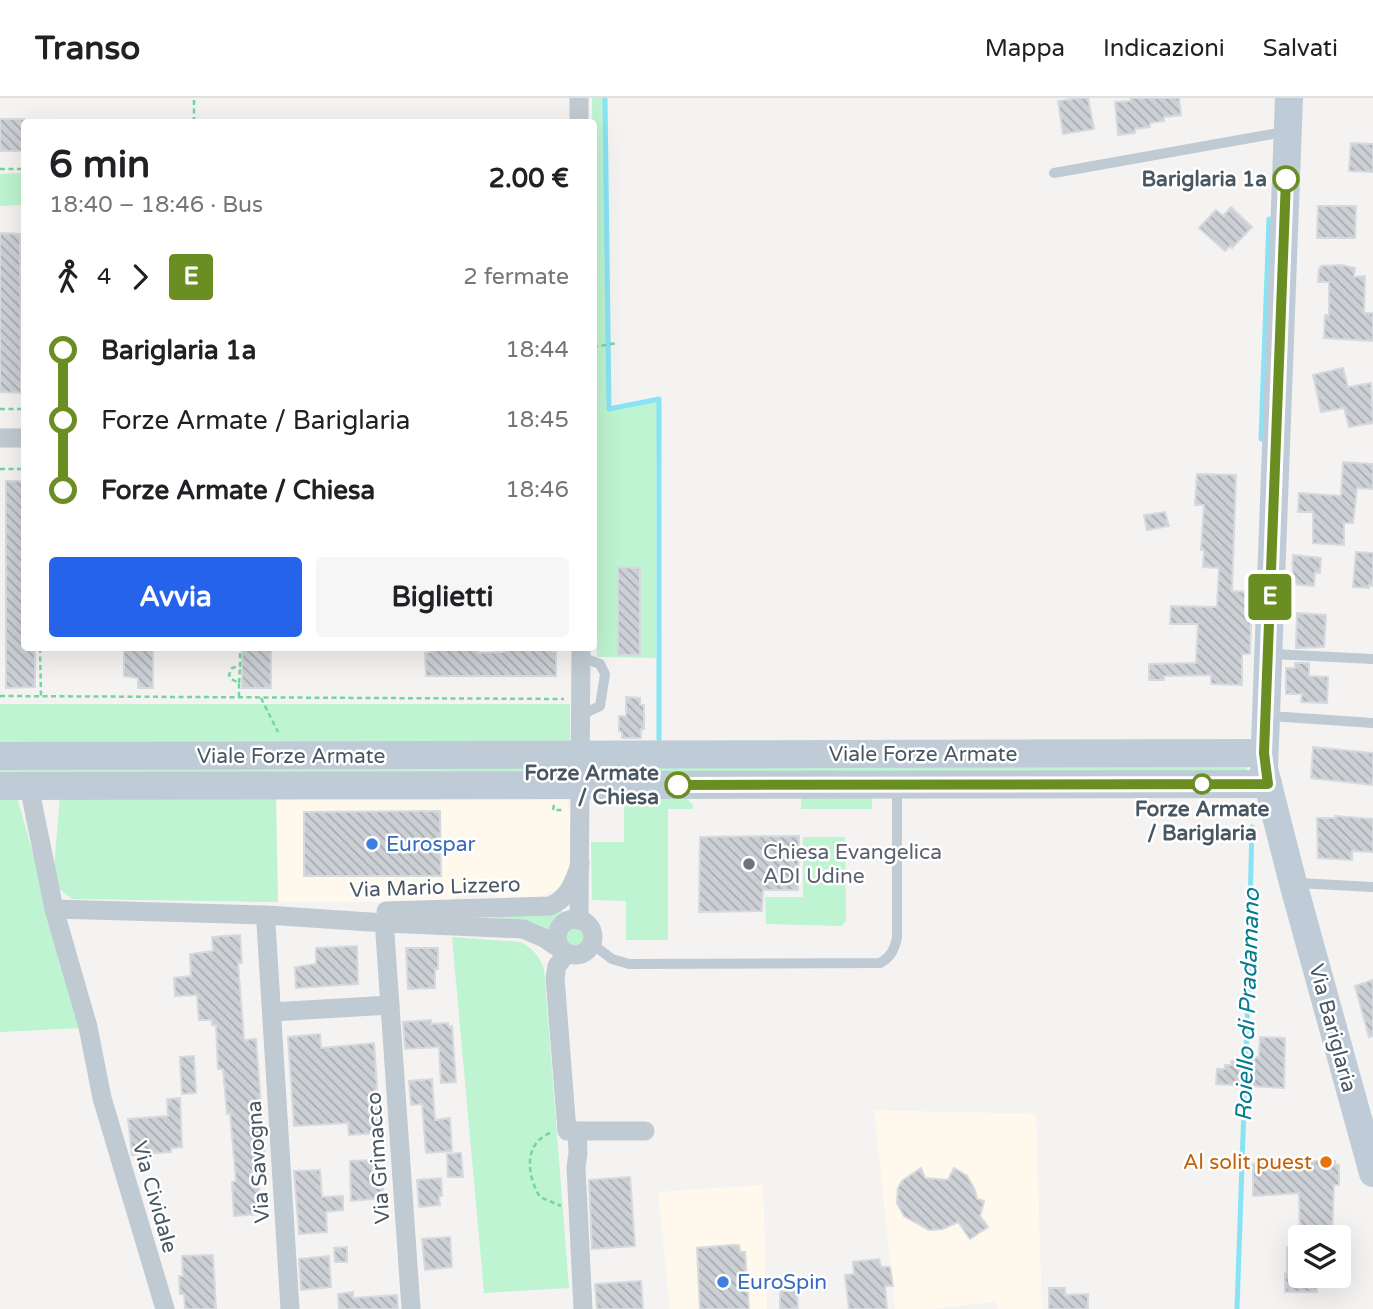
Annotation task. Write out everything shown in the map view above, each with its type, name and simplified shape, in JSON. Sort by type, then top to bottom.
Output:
[{"type":"street","points":[[579,98],[579,119]]},
{"type":"street","name":"Via Bariglaria","points":[[1289,98],[1264,753],[1268,784],[1293,883],[1362,1095],[1373,1173]]},
{"type":"street","points":[[0,438],[21,438]]},
{"type":"street","points":[[581,652],[575,707],[581,755],[581,785]]},
{"type":"street","name":"Viale Forze Armate","points":[[0,756],[1264,753]]},
{"type":"street","name":"Viale Forze Armate","points":[[0,786],[1268,784]]},
{"type":"street","name":"Via Mario Lizzero","points":[[581,785],[579,920],[592,929],[592,944]]},
{"type":"street","points":[[29,786],[54,909]]},
{"type":"street","name":"Via Mario Lizzero","points":[[266,919],[550,906],[567,894],[580,863]]},
{"type":"street","name":"Via Mario Lizzero","points":[[54,909],[523,929],[538,934],[565,952]]},
{"type":"street","name":"Via Cividale","points":[[54,909],[88,1027],[102,1098],[165,1309]]},
{"type":"street","name":"Via Savogna","points":[[266,919],[290,1309]]},
{"type":"street","points":[[579,920],[567,922],[559,931],[558,943],[565,952],[584,953],[592,944]]},
{"type":"street","name":"Via Grimacco","points":[[385,934],[411,1309]]},
{"type":"street","points":[[565,952],[557,966],[555,978],[572,1131],[583,1309]]},
{"type":"street","points":[[272,1012],[390,1005]]},
{"type":"street","points":[[572,1131],[645,1131]]},
{"type":"lane","points":[[1054,173],[1288,131]]},
{"type":"lane","points":[[1268,654],[1373,659]]},
{"type":"lane","points":[[1265,715],[1373,723]]},
{"type":"lane","points":[[592,944],[612,959],[629,964],[880,963],[888,959],[897,938],[897,785]]},
{"type":"lane","points":[[1293,883],[1373,887]]},
{"type":"path","points":[[194,98],[194,119]]},
{"type":"path","points":[[0,169],[21,169]]},
{"type":"path","points":[[597,346],[615,344]]},
{"type":"path","points":[[0,409],[21,409]]},
{"type":"path","points":[[0,469],[21,469]]},
{"type":"path","points":[[40,651],[41,696]]},
{"type":"path","points":[[239,697],[240,651]]},
{"type":"path","points":[[239,683],[229,674],[232,668],[240,666]]},
{"type":"path","points":[[0,696],[239,697],[575,707]]},
{"type":"path","points":[[261,698],[282,741]]},
{"type":"path","points":[[553,810],[559,810]]},
{"type":"path","points":[[572,1131],[550,1133],[536,1140],[530,1156],[532,1181],[540,1197],[578,1210]]},
{"type":"shaded area","points":[[276,795],[565,798],[570,807],[573,861],[560,888],[539,897],[500,898],[488,893],[460,894],[450,902],[278,902]]},
{"type":"shaded area","points":[[874,1110],[1036,1114],[1042,1309],[997,1309],[996,1302],[931,1309],[895,1309]]},
{"type":"shaded area","points":[[763,1185],[767,1309],[670,1309],[658,1192]]},
{"type":"green space","points":[[592,98],[606,98],[607,411],[657,401],[656,658],[597,657],[597,119],[592,119]]},
{"type":"green space","points":[[21,173],[21,205],[0,206],[0,174]]},
{"type":"green space","points":[[0,704],[570,704],[570,745],[0,745]]},
{"type":"green space","points":[[594,762],[1247,762],[1247,776],[594,776]]},
{"type":"green space","points":[[572,764],[572,775],[0,776],[0,765]]},
{"type":"green space","points":[[624,794],[683,795],[693,805],[693,809],[668,809],[668,940],[626,940],[626,901],[592,900],[591,842],[624,842]]},
{"type":"green space","points":[[276,795],[278,902],[72,899],[57,887],[53,879],[60,796]]},
{"type":"green space","points":[[801,795],[872,795],[872,809],[801,809]]},
{"type":"green space","points":[[0,796],[17,797],[82,1028],[0,1032]]},
{"type":"green space","points":[[803,837],[845,837],[846,920],[842,926],[766,924],[765,897],[803,897]]},
{"type":"green space","points":[[562,908],[563,914],[551,931],[538,925],[495,921],[495,912]]},
{"type":"green space","points":[[576,925],[585,928],[588,937],[585,946],[576,949],[567,946],[564,937],[567,928]]},
{"type":"green space","points":[[452,937],[520,942],[535,952],[544,968],[569,1288],[484,1293]]},
{"type":"building","points":[[1088,98],[1094,129],[1063,134],[1058,101]]},
{"type":"building","points":[[1131,98],[1179,98],[1181,115],[1164,117],[1164,121],[1150,123],[1150,127],[1135,129],[1135,133],[1118,135],[1115,102],[1131,101]]},
{"type":"building","points":[[0,119],[21,119],[21,151],[0,151]]},
{"type":"building","points":[[1351,143],[1373,144],[1373,172],[1349,171]]},
{"type":"building","points":[[1318,206],[1356,206],[1355,238],[1317,238]]},
{"type":"building","points":[[1231,207],[1252,227],[1232,248],[1230,246],[1225,251],[1199,228],[1216,210],[1223,216]]},
{"type":"building","points":[[0,233],[20,234],[21,393],[0,392]]},
{"type":"building","points":[[1342,265],[1355,268],[1354,277],[1365,276],[1364,313],[1373,313],[1373,341],[1324,338],[1325,315],[1329,315],[1329,282],[1318,282],[1319,269],[1321,266]]},
{"type":"building","points":[[1343,368],[1348,387],[1371,383],[1373,423],[1349,427],[1344,408],[1321,412],[1313,375]]},
{"type":"building","points":[[1343,462],[1373,464],[1373,489],[1357,488],[1353,523],[1344,523],[1344,545],[1313,543],[1313,512],[1298,512],[1299,493],[1341,496]]},
{"type":"building","points":[[1197,474],[1236,475],[1232,591],[1252,592],[1250,654],[1242,654],[1242,685],[1211,684],[1211,675],[1164,676],[1164,680],[1149,680],[1149,664],[1196,663],[1198,624],[1170,624],[1171,606],[1217,607],[1219,568],[1203,567],[1204,550],[1201,550],[1204,505],[1195,505]]},
{"type":"building","points":[[6,481],[21,481],[21,651],[35,651],[35,687],[6,688]]},
{"type":"building","points":[[1165,512],[1169,526],[1147,530],[1144,515]]},
{"type":"building","points":[[1356,552],[1373,553],[1373,586],[1369,585],[1369,588],[1353,587]]},
{"type":"building","points":[[1293,555],[1321,558],[1320,573],[1315,572],[1314,586],[1292,584]]},
{"type":"building","points":[[618,567],[640,568],[640,655],[618,655]]},
{"type":"building","points":[[1297,613],[1326,615],[1324,647],[1296,648]]},
{"type":"building","points":[[124,651],[153,651],[153,688],[138,688],[138,678],[124,676]]},
{"type":"building","points":[[242,651],[271,651],[271,688],[242,688]]},
{"type":"building","points":[[553,651],[556,652],[556,676],[426,676],[425,653]]},
{"type":"building","points":[[1295,663],[1309,663],[1309,676],[1328,677],[1327,703],[1301,702],[1302,694],[1286,694],[1286,668],[1295,668]]},
{"type":"building","points":[[626,697],[640,698],[640,705],[644,705],[644,729],[641,729],[641,738],[622,738],[622,732],[619,731],[619,716],[626,716]]},
{"type":"building","points":[[1313,747],[1373,753],[1373,785],[1311,778]]},
{"type":"building","name":"Eurospar","points":[[440,811],[441,876],[304,876],[304,812]]},
{"type":"building","points":[[1335,816],[1373,819],[1373,852],[1352,851],[1352,860],[1318,858],[1317,818]]},
{"type":"building","name":"Chiesa Evangelica ADI Udine","points":[[799,836],[798,890],[763,890],[762,911],[699,912],[700,837]]},
{"type":"building","points":[[240,935],[242,963],[238,963],[244,1040],[256,1039],[265,1159],[257,1160],[261,1214],[234,1216],[232,1182],[236,1181],[230,1113],[227,1114],[223,1069],[218,1069],[216,1025],[212,1025],[212,1020],[199,1020],[197,995],[175,996],[174,978],[191,976],[190,954],[213,951],[212,937]]},
{"type":"building","points":[[357,946],[358,984],[296,988],[295,967],[316,964],[316,948]]},
{"type":"building","points":[[406,948],[438,948],[435,988],[408,989]]},
{"type":"building","points":[[1373,980],[1373,1036],[1369,1037],[1355,986]]},
{"type":"building","points":[[431,1020],[431,1024],[448,1023],[449,1027],[452,1026],[456,1082],[441,1083],[439,1047],[405,1049],[403,1022]]},
{"type":"building","points":[[320,1034],[321,1048],[374,1043],[380,1133],[349,1135],[348,1123],[294,1126],[288,1037]]},
{"type":"building","points":[[1260,1037],[1285,1038],[1284,1088],[1216,1084],[1217,1069],[1232,1065],[1231,1061],[1254,1061],[1255,1057],[1259,1057]]},
{"type":"building","points":[[194,1056],[196,1093],[182,1094],[180,1057]]},
{"type":"building","points":[[432,1079],[435,1120],[450,1118],[452,1151],[426,1153],[422,1104],[411,1105],[409,1081]]},
{"type":"building","points":[[180,1098],[182,1147],[171,1148],[171,1152],[132,1155],[128,1119],[168,1116],[167,1099]]},
{"type":"building","points":[[461,1153],[463,1177],[448,1177],[447,1154]]},
{"type":"building","points":[[375,1160],[375,1169],[381,1168],[384,1198],[351,1201],[350,1161]]},
{"type":"building","points":[[1335,1161],[1336,1165],[1339,1165],[1339,1185],[1334,1185],[1332,1225],[1300,1225],[1299,1193],[1253,1196],[1253,1164]]},
{"type":"building","points":[[921,1168],[925,1178],[948,1180],[954,1168],[967,1176],[977,1199],[984,1201],[980,1216],[988,1227],[970,1239],[958,1222],[943,1229],[929,1230],[904,1216],[897,1203],[898,1188],[902,1181]]},
{"type":"building","points":[[320,1170],[322,1197],[343,1196],[343,1210],[326,1212],[327,1232],[299,1234],[294,1171]]},
{"type":"building","points":[[630,1177],[635,1246],[592,1249],[589,1180]]},
{"type":"building","points":[[441,1178],[440,1205],[419,1207],[417,1180]]},
{"type":"building","points":[[450,1237],[452,1267],[425,1270],[422,1239]]},
{"type":"building","name":"EuroSpin","points":[[739,1245],[740,1252],[745,1252],[749,1309],[700,1309],[697,1248]]},
{"type":"building","points":[[347,1247],[347,1262],[335,1262],[334,1248]]},
{"type":"building","points":[[1288,1247],[1288,1288],[1317,1288],[1317,1292],[1285,1292]]},
{"type":"building","points":[[213,1255],[216,1309],[185,1309],[184,1294],[180,1294],[182,1256]]},
{"type":"building","points":[[329,1256],[331,1287],[301,1290],[299,1259]]},
{"type":"building","points":[[879,1259],[881,1267],[890,1267],[893,1286],[885,1286],[887,1309],[849,1309],[845,1275],[854,1274],[853,1262]]},
{"type":"building","points":[[641,1281],[643,1309],[597,1309],[595,1284]]},
{"type":"building","points":[[1049,1288],[1065,1288],[1065,1295],[1088,1294],[1088,1309],[1049,1309]]},
{"type":"building","points":[[780,1291],[797,1291],[798,1309],[780,1309]]},
{"type":"building","points":[[353,1292],[353,1298],[397,1295],[398,1309],[339,1309],[338,1294]]},
{"type":"waterway","points":[[605,98],[609,409],[659,399],[659,739]]},
{"type":"waterway","name":"Roiello di Pradamano","points":[[1261,439],[1269,219]]},
{"type":"waterway","name":"Roiello di Pradamano","points":[[1246,1065],[1252,827]]},
{"type":"waterway","name":"Roiello di Pradamano","points":[[1237,1309],[1245,1078]]},
{"type":"bus line","name":"E","points":[[678,785],[1268,784],[1264,753],[1286,179]]},
{"type":"place","name":"Bariglaria 1a","points":[[1286,179]]},
{"type":"place","name":"Forze Armate / Bariglaria","points":[[1202,784]]},
{"type":"place","name":"Forze Armate / Chiesa","points":[[678,785]]},
{"type":"place","name":"Eurospar","points":[[372,844]]},
{"type":"place","name":"Chiesa Evangelica ADI Udine","points":[[749,864]]},
{"type":"place","name":"Al solit puest","points":[[1326,1162]]},
{"type":"place","name":"EuroSpin","points":[[723,1282]]}]
